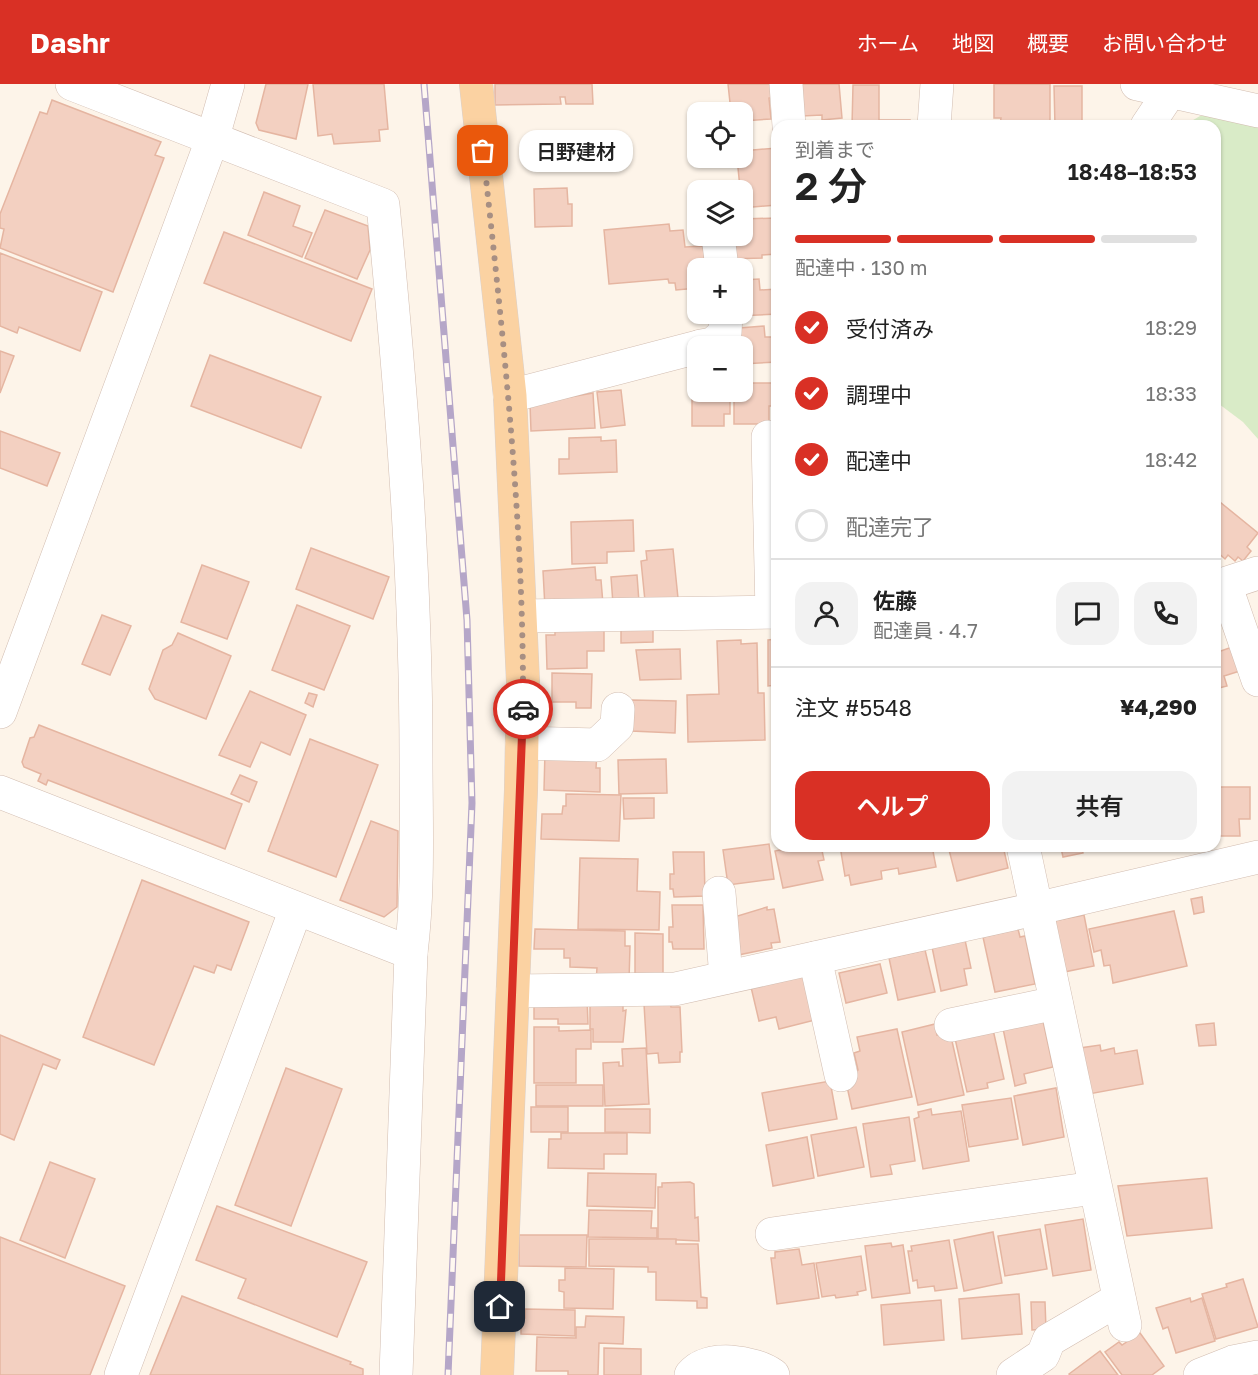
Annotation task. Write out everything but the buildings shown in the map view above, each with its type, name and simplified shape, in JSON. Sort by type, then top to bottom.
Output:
[{"type":"main road","points":[[476,84],[510,396],[521,616],[522,743],[497,1375]]},
{"type":"street","points":[[72,84],[382,205],[413,555],[416,694],[416,913],[411,953],[396,1375]]},
{"type":"street","points":[[0,712],[212,140],[228,84]]},
{"type":"street","points":[[786,84],[789,120]]},
{"type":"street","points":[[934,120],[937,84]]},
{"type":"street","points":[[1137,84],[1172,88],[1258,111]]},
{"type":"street","points":[[1151,120],[1172,88]]},
{"type":"street","points":[[510,396],[687,350]]},
{"type":"street","points":[[768,437],[771,524]]},
{"type":"street","points":[[1221,586],[1258,573]]},
{"type":"street","points":[[1221,588],[1258,680]]},
{"type":"street","points":[[521,616],[771,612]]},
{"type":"street","points":[[522,743],[597,745],[617,726],[618,709]]},
{"type":"street","points":[[0,792],[296,909],[389,942],[411,953]]},
{"type":"street","points":[[1013,1375],[1043,1355],[1049,1340],[1122,1312],[1024,852]]},
{"type":"street","points":[[513,991],[675,989],[1258,857]]},
{"type":"street","points":[[719,893],[726,977]]},
{"type":"street","points":[[121,1375],[296,909]]},
{"type":"street","points":[[815,958],[841,1075]]},
{"type":"street","points":[[951,1025],[1056,1003]]},
{"type":"street","points":[[772,1234],[1094,1188]]},
{"type":"street","points":[[1200,1375],[1233,1362],[1258,1357]]},
{"type":"street","points":[[691,1375],[702,1366],[717,1362],[753,1367],[773,1375]]},
{"type":"green space","points":[[1232,112],[1258,118],[1258,439],[1243,422],[1221,406],[1221,120],[1193,120],[1200,116]]},
{"type":"railway","points":[[424,84],[467,620],[472,803],[448,1375]]},
{"type":"way so far","points":[[483,151],[510,396],[521,616],[523,709]]},
{"type":"place","name":"日野建材","points":[[483,151]]},
{"type":"route","points":[[500,1307],[523,709]]}]
